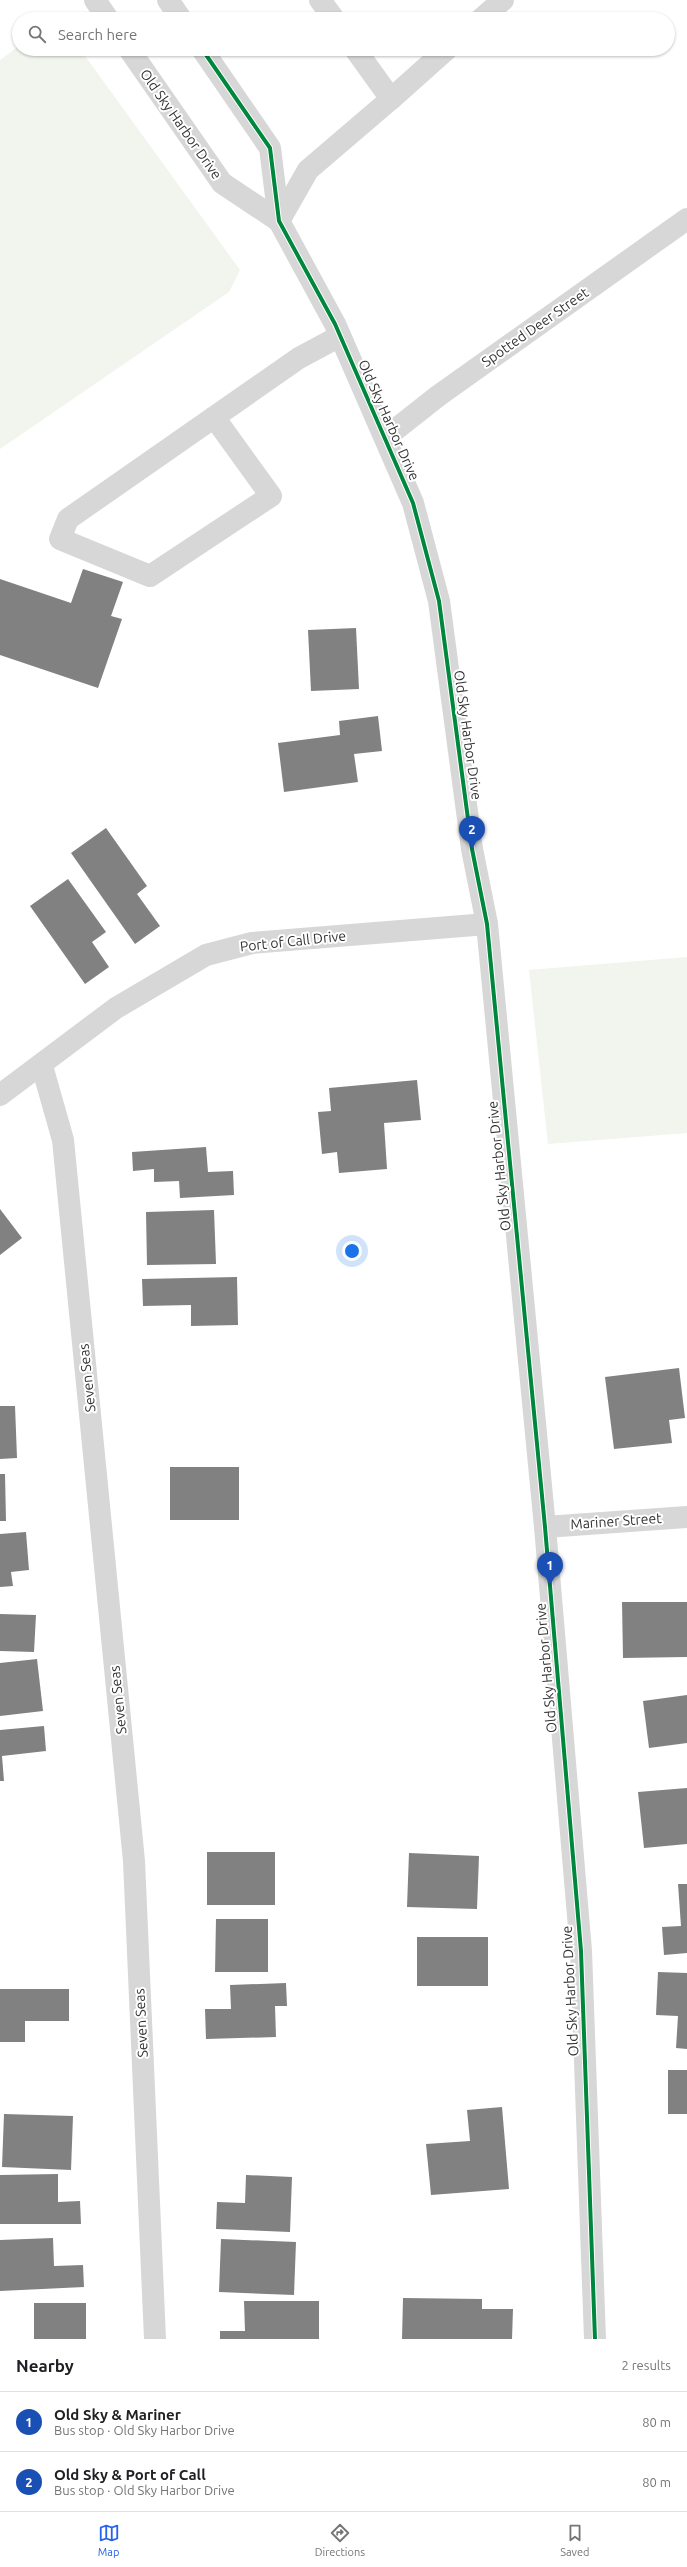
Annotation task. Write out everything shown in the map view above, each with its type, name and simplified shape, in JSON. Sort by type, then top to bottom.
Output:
[{"type":"street","points":[[95,0],[103,12]]},
{"type":"street","points":[[168,0],[176,12]]},
{"type":"street","points":[[320,0],[329,12]]},
{"type":"street","points":[[489,12],[503,0]]},
{"type":"street","name":"Old Sky Harbor Drive","points":[[134,56],[222,183],[279,220]]},
{"type":"street","name":"Old Sky Harbor Drive","points":[[207,56],[270,148],[279,220],[340,336],[386,437],[413,503],[439,601],[472,849],[487,924],[545,1527],[581,1951],[595,2339]]},
{"type":"street","points":[[360,56],[390,99]]},
{"type":"street","points":[[279,220],[308,170],[439,56]]},
{"type":"street","name":"Spotted Deer Street","points":[[386,437],[438,396],[687,219]]},
{"type":"street","points":[[214,417],[271,496],[150,576],[60,539],[68,519],[214,417],[299,358],[340,336]]},
{"type":"street","name":"Port of Call Drive","points":[[0,1096],[42,1066],[116,1008],[206,955],[252,943],[487,924]]},
{"type":"street","name":"Seven Seas","points":[[42,1066],[63,1140],[134,1861],[155,2339]]},
{"type":"street","name":"Mariner Street","points":[[545,1527],[687,1517]]},
{"type":"shaded area","points":[[12,51],[12,56],[85,56],[240,270],[229,292],[0,449],[0,60]]},
{"type":"shaded area","points":[[687,957],[687,1133],[548,1144],[529,970]]},
{"type":"building","points":[[83,569],[123,582],[111,616],[122,619],[98,688],[0,655],[0,579],[71,603]]},
{"type":"building","points":[[356,628],[359,689],[311,691],[308,630]]},
{"type":"building","points":[[378,716],[382,751],[354,754],[358,782],[284,792],[278,743],[340,735],[339,721]]},
{"type":"building","points":[[106,828],[147,886],[137,894],[160,926],[135,944],[71,853]]},
{"type":"building","points":[[68,879],[106,932],[92,942],[109,967],[85,984],[30,906]]},
{"type":"building","points":[[417,1080],[421,1120],[384,1123],[387,1169],[339,1173],[337,1152],[322,1154],[318,1112],[331,1111],[329,1088]]},
{"type":"building","points":[[206,1147],[208,1172],[233,1171],[234,1195],[180,1198],[179,1181],[154,1182],[154,1169],[133,1171],[132,1152]]},
{"type":"building","points":[[0,1209],[22,1238],[0,1255]]},
{"type":"building","points":[[214,1210],[216,1264],[147,1265],[146,1212]]},
{"type":"building","points":[[237,1277],[238,1325],[191,1326],[191,1305],[143,1306],[142,1279]]},
{"type":"building","points":[[679,1368],[685,1418],[669,1420],[672,1443],[614,1449],[605,1377]]},
{"type":"building","points":[[0,1406],[15,1406],[17,1458],[0,1459]]},
{"type":"building","points":[[170,1467],[239,1467],[239,1520],[170,1520]]},
{"type":"building","points":[[0,1474],[5,1474],[6,1521],[0,1521]]},
{"type":"building","points":[[26,1532],[29,1570],[11,1572],[13,1586],[0,1587],[0,1534]]},
{"type":"building","points":[[622,1602],[687,1602],[687,1657],[623,1658]]},
{"type":"building","points":[[0,1614],[36,1615],[34,1652],[0,1651]]},
{"type":"building","points":[[37,1659],[43,1711],[0,1716],[0,1663]]},
{"type":"building","points":[[687,1695],[687,1743],[649,1748],[643,1701]]},
{"type":"building","points":[[44,1726],[46,1751],[2,1756],[4,1781],[0,1781],[0,1730]]},
{"type":"building","points":[[687,1788],[687,1844],[644,1848],[638,1792]]},
{"type":"building","points":[[207,1852],[275,1852],[275,1905],[207,1905]]},
{"type":"building","points":[[409,1853],[479,1856],[477,1909],[407,1907]]},
{"type":"building","points":[[678,1884],[687,1884],[687,1953],[664,1955],[662,1927],[681,1926]]},
{"type":"building","points":[[216,1919],[268,1919],[268,1972],[215,1972]]},
{"type":"building","points":[[417,1937],[488,1937],[488,1986],[417,1986]]},
{"type":"building","points":[[658,1972],[687,1973],[687,2049],[676,2048],[678,2016],[656,2015]]},
{"type":"building","points":[[286,1983],[287,2006],[275,2006],[276,2037],[206,2039],[205,2009],[231,2009],[230,1985]]},
{"type":"building","points":[[0,1989],[69,1989],[69,2021],[25,2021],[25,2042],[0,2042]]},
{"type":"building","points":[[668,2070],[687,2070],[687,2114],[668,2114]]},
{"type":"building","points":[[502,2107],[509,2189],[431,2195],[426,2144],[470,2141],[467,2110]]},
{"type":"building","points":[[4,2114],[73,2116],[71,2170],[2,2167]]},
{"type":"building","points":[[58,2174],[58,2202],[80,2201],[81,2224],[0,2224],[0,2175]]},
{"type":"building","points":[[246,2175],[292,2177],[290,2232],[216,2229],[217,2202],[245,2203]]},
{"type":"building","points":[[53,2238],[54,2266],[83,2265],[84,2287],[0,2291],[0,2240]]},
{"type":"building","points":[[221,2239],[296,2242],[294,2295],[219,2292]]},
{"type":"building","points":[[403,2298],[482,2299],[482,2309],[513,2309],[512,2339],[402,2339]]},
{"type":"building","points":[[244,2301],[319,2301],[319,2339],[220,2339],[220,2331],[245,2331]]},
{"type":"building","points":[[34,2303],[86,2303],[86,2339],[34,2339]]},
{"type":"cycle path","points":[[207,56],[270,148],[279,221],[335,324],[413,503],[439,601],[472,849],[487,924],[545,1527],[581,1951],[595,2339]]},
{"type":"place","name":"Old Sky & Port of Call","points":[[472,849]]},
{"type":"place","name":"Old Sky & Mariner","points":[[550,1585]]}]
